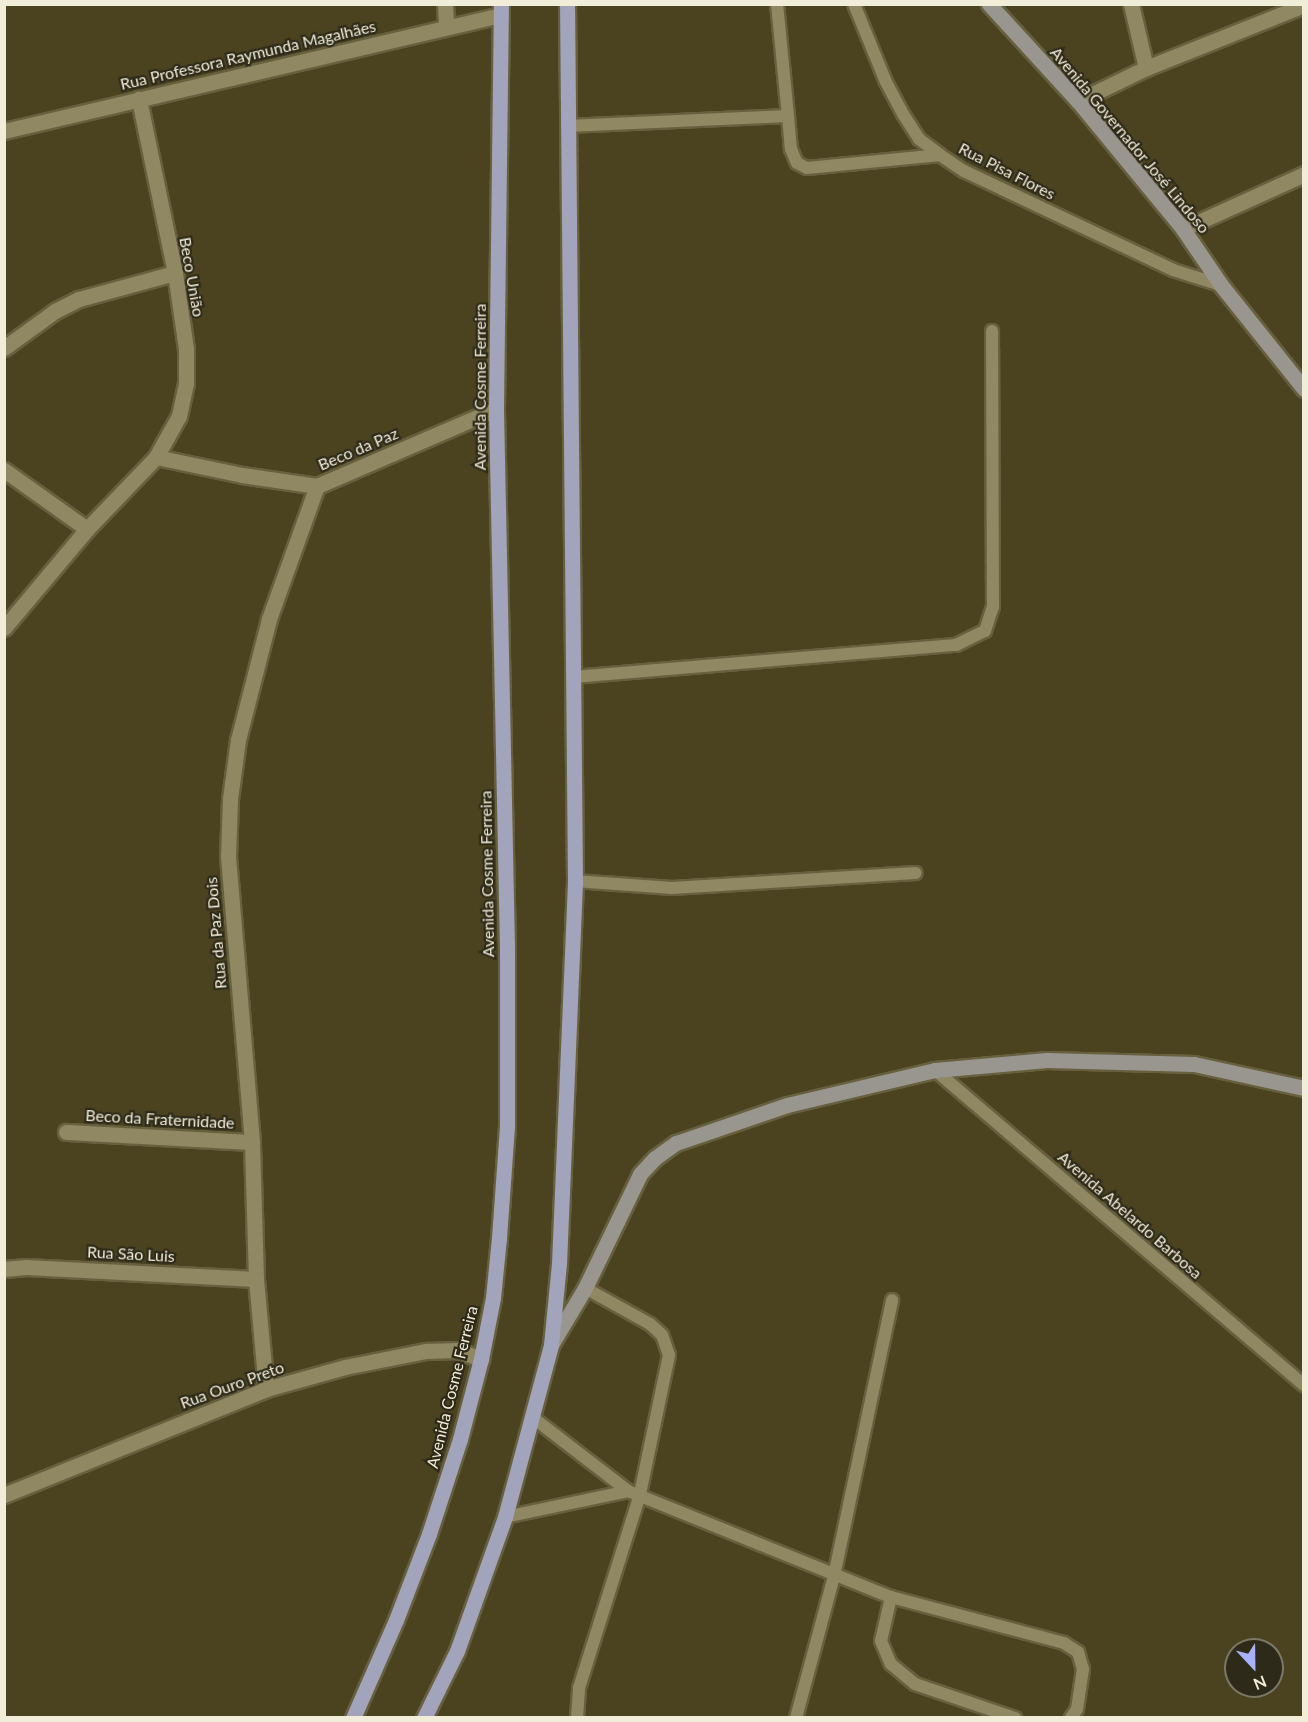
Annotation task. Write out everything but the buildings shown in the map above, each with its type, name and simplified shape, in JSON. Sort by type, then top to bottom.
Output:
[{"type":"main road","points":[[424,1718],[457,1651],[505,1517],[551,1345],[560,1264],[575,881],[567,4]]},
{"type":"main road","name":"Avenida Governador José Lindoso","points":[[989,4],[1078,100],[1183,228],[1221,285],[1304,389]]},
{"type":"main road","name":"Avenida Cosme Ferreira","points":[[353,1718],[396,1620],[429,1534],[460,1439],[481,1359],[493,1298],[507,1125],[507,948],[496,409],[501,10]]},
{"type":"main road","points":[[551,1345],[585,1287],[640,1174],[655,1158],[676,1143],[788,1105],[935,1070],[1047,1060],[1183,1063],[1256,1076],[1304,1088]]},
{"type":"street","points":[[445,4],[446,26]]},
{"type":"street","points":[[1131,4],[1146,68]]},
{"type":"street","points":[[1078,100],[1146,68],[1304,5]]},
{"type":"street","name":"Rua Professora Raymunda Magalhães","points":[[4,131],[446,26],[501,10]]},
{"type":"street","name":"Beco União","points":[[4,628],[87,529],[156,457],[179,416],[186,384],[186,349],[175,273],[139,99]]},
{"type":"street","points":[[1183,228],[1304,174]]},
{"type":"street","points":[[4,348],[55,311],[79,299],[175,273]]},
{"type":"street","name":"Beco da Paz","points":[[156,457],[242,475],[318,486],[496,409]]},
{"type":"street","points":[[4,470],[87,529]]},
{"type":"street","name":"Rua da Paz Dois","points":[[266,1389],[256,1279],[252,1142],[228,857],[230,799],[238,740],[269,619],[318,486]]},
{"type":"street","name":"Beco da Fraternidade","points":[[66,1132],[252,1142]]},
{"type":"street","name":"Rua São Luis","points":[[4,1269],[26,1267],[256,1279]]},
{"type":"street","name":"Rua Ouro Preto","points":[[4,1495],[266,1389],[345,1367],[426,1351],[457,1350],[481,1359]]},
{"type":"lane","points":[[777,4],[791,149],[796,163],[807,168],[940,155]]},
{"type":"lane","name":"Rua Pisa Flores","points":[[854,4],[885,82],[919,139],[964,171],[1173,270],[1221,285]]},
{"type":"lane","points":[[567,126],[788,116]]},
{"type":"lane","points":[[573,677],[956,645],[985,631],[993,607],[992,332]]},
{"type":"lane","points":[[575,881],[672,888],[916,873]]},
{"type":"lane","name":"Avenida Abelardo Barbosa","points":[[935,1070],[1304,1385]]},
{"type":"lane","points":[[577,1718],[579,1688],[634,1492],[669,1355],[662,1335],[650,1324],[585,1287]]},
{"type":"lane","points":[[796,1718],[834,1576],[892,1300]]},
{"type":"lane","points":[[532,1417],[634,1492],[834,1576],[891,1597],[996,1627],[1064,1643],[1078,1652],[1083,1669],[1077,1709],[1071,1718]]},
{"type":"lane","points":[[505,1517],[634,1492]]},
{"type":"lane","points":[[891,1597],[881,1641],[891,1664],[915,1684],[1015,1718]]}]
